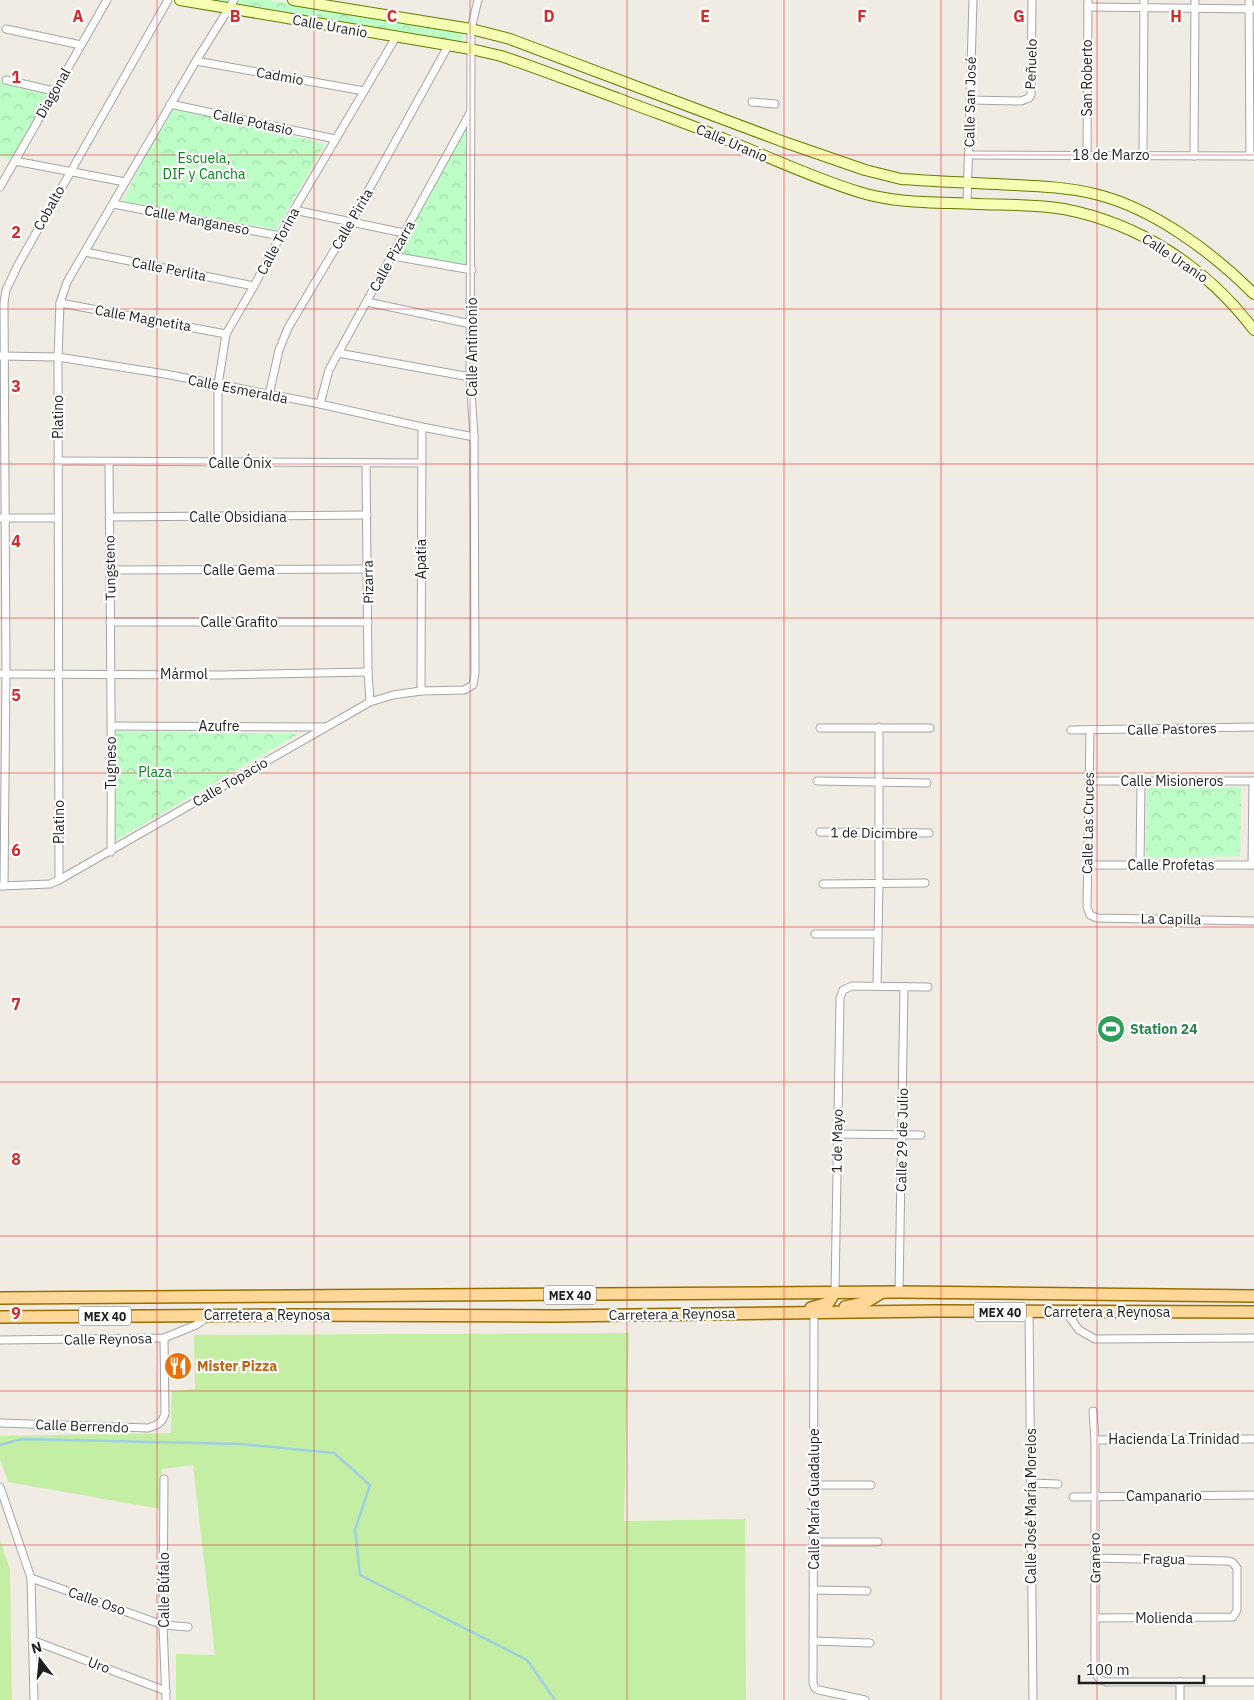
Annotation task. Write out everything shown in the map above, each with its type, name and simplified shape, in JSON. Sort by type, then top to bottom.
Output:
[{"type":"main road","name":"Carretera a Reynosa","points":[[0,1298],[835,1292],[1254,1296]]},
{"type":"main road","points":[[772,1313],[822,1306],[831,1300],[835,1292]]},
{"type":"main road","points":[[830,1312],[864,1303],[882,1292]]},
{"type":"main road","points":[[920,1292],[913,1300],[914,1306],[934,1311]]},
{"type":"main road","points":[[1144,1313],[1176,1307],[1183,1304],[1190,1295]]},
{"type":"main road","points":[[362,1315],[363,1296]]},
{"type":"main road","name":"Carretera a Reynosa","points":[[0,1317],[211,1315],[557,1316],[934,1311],[1254,1312]]},
{"type":"street","name":"Diagonal","points":[[0,187],[107,0]]},
{"type":"street","name":"Cobalto","points":[[2,886],[2,356],[6,290],[69,172],[168,0]]},
{"type":"street","name":"Calle Uranio","points":[[180,0],[231,4],[471,50],[524,64],[717,136],[780,163],[875,197],[896,200],[1062,209],[1091,215],[1124,226],[1153,240],[1188,263],[1236,307],[1254,330]]},
{"type":"street","name":"Calle Uranio","points":[[293,0],[471,29],[510,38],[784,142],[865,170],[901,179],[1053,187],[1095,194],[1155,218],[1207,251],[1254,294]]},
{"type":"street","name":"Calle Antimonio","points":[[464,690],[473,684],[475,673],[474,437],[470,378],[472,270],[471,29],[478,0]]},
{"type":"street","name":"Calle San José","points":[[967,203],[973,0]]},
{"type":"street","name":"Peñuelo","points":[[970,100],[1021,101],[1029,98],[1032,91],[1032,0]]},
{"type":"street","points":[[1143,156],[1144,0]]},
{"type":"street","points":[[1194,156],[1195,0]]},
{"type":"street","points":[[1249,0],[1252,9],[1252,156]]},
{"type":"street","name":"Platino","points":[[59,880],[58,357],[60,303],[67,282],[170,104],[231,4]]},
{"type":"street","points":[[1088,4],[1144,8],[1252,9]]},
{"type":"street","name":"San Roberto","points":[[1087,155],[1088,4]]},
{"type":"street","points":[[6,29],[81,45]]},
{"type":"street","name":"Calle Torina","points":[[218,463],[218,385],[226,334],[294,210],[396,37]]},
{"type":"street","name":"Calle Pirita","points":[[269,395],[279,350],[288,328],[351,222],[448,46]]},
{"type":"street","name":"Cadmio","points":[[196,61],[364,91]]},
{"type":"street","points":[[6,80],[54,91]]},
{"type":"street","points":[[752,102],[775,104]]},
{"type":"street","name":"Calle Potasio","points":[[170,104],[335,139]]},
{"type":"street","name":"Calle Pizarra","points":[[320,404],[329,370],[472,110]]},
{"type":"street","name":"18 de Marzo","points":[[969,155],[1252,156]]},
{"type":"street","points":[[15,161],[125,182]]},
{"type":"street","name":"Calle Manganeso","points":[[113,204],[280,236]]},
{"type":"street","points":[[294,210],[404,234]]},
{"type":"street","name":"Calle Perlita","points":[[85,252],[254,286]]},
{"type":"street","points":[[393,256],[472,270]]},
{"type":"street","points":[[367,302],[471,324]]},
{"type":"street","name":"Calle Magnetita","points":[[60,303],[226,334]]},
{"type":"street","points":[[338,353],[470,378]]},
{"type":"street","name":"Calle Esmeralda","points":[[2,356],[58,357],[165,374],[320,404],[422,428],[474,437]]},
{"type":"street","name":"Apatia","points":[[421,691],[422,428]]},
{"type":"street","name":"Calle Ónix","points":[[58,461],[109,463],[421,463]]},
{"type":"street","name":"Tungsteno","points":[[109,463],[110,674]]},
{"type":"street","name":"Pizarra","points":[[366,463],[370,702]]},
{"type":"street","name":"Calle Obsidiana","points":[[109,517],[367,515]]},
{"type":"street","points":[[2,518],[58,518]]},
{"type":"street","name":"Calle Gema","points":[[111,570],[368,569]]},
{"type":"street","name":"Calle Grafito","points":[[110,622],[368,622]]},
{"type":"street","name":"Mármol","points":[[3,674],[221,675],[368,672]]},
{"type":"street","name":"Tugneso","points":[[110,674],[112,726],[111,852]]},
{"type":"street","name":"Calle Topacio","points":[[2,886],[50,884],[59,880],[111,852],[370,702],[392,695],[421,691],[464,690]]},
{"type":"street","name":"Azufre","points":[[112,726],[326,727]]},
{"type":"street","points":[[879,727],[877,986],[928,987]]},
{"type":"street","name":"Calle Pastores","points":[[1071,730],[1254,727]]},
{"type":"street","points":[[820,728],[930,728]]},
{"type":"street","name":"Calle Las Cruces","points":[[1090,730],[1087,907],[1090,915]]},
{"type":"street","points":[[817,780],[927,783]]},
{"type":"street","name":"Calle Misioneros","points":[[1089,781],[1254,781]]},
{"type":"street","points":[[1253,865],[1254,781]]},
{"type":"street","points":[[1140,866],[1141,782]]},
{"type":"street","name":"1 de Dicimbre","points":[[820,832],[929,833]]},
{"type":"street","name":"Calle Profetas","points":[[1088,865],[1253,865]]},
{"type":"street","points":[[823,884],[925,883]]},
{"type":"street","name":"La Capilla","points":[[1090,915],[1097,918],[1254,921]]},
{"type":"street","points":[[815,934],[877,934]]},
{"type":"street","name":"1 de Mayo","points":[[835,1292],[840,998],[843,990],[852,986],[877,986]]},
{"type":"street","name":"Calle 29 de Julio","points":[[899,1292],[904,987]]},
{"type":"street","points":[[837,1134],[921,1135]]},
{"type":"street","name":"Calle José María Morelos","points":[[1029,1312],[1032,1700]]},
{"type":"street","points":[[1066,1312],[1079,1330],[1095,1339],[1254,1338]]},
{"type":"street","name":"Calle María Guadalupe","points":[[814,1313],[814,1686],[819,1690],[865,1700]]},
{"type":"street","name":"Calle Reynosa","points":[[0,1340],[164,1338],[196,1325],[211,1315]]},
{"type":"street","name":"Calle Berrendo","points":[[0,1423],[148,1428],[158,1425],[163,1421],[165,1414],[164,1338]]},
{"type":"street","name":"Granero","points":[[1093,1412],[1095,1440],[1096,1676],[1106,1682],[1180,1682]]},
{"type":"street","name":"Hacienda La Trinidad","points":[[1095,1440],[1254,1439]]},
{"type":"street","name":"Calle Búfalo","points":[[164,1479],[163,1625],[166,1700]]},
{"type":"street","points":[[1031,1483],[1058,1484]]},
{"type":"street","points":[[814,1485],[870,1485]]},
{"type":"street","points":[[0,1487],[31,1578],[34,1700]]},
{"type":"street","name":"Campanario","points":[[1074,1497],[1254,1495]]},
{"type":"street","points":[[813,1542],[878,1542]]},
{"type":"street","name":"Fragua","points":[[1096,1558],[1232,1562],[1237,1568],[1237,1610],[1233,1617]]},
{"type":"street","name":"Calle Oso","points":[[31,1578],[163,1625],[188,1627]]},
{"type":"street","points":[[813,1590],[867,1590]]},
{"type":"street","name":"Molienda","points":[[1096,1618],[1233,1617]]},
{"type":"street","name":"Uro","points":[[32,1640],[166,1690]]},
{"type":"street","points":[[813,1641],[870,1643]]},
{"type":"street","points":[[1180,1700],[1180,1682],[1254,1682]]},
{"type":"green space","points":[[216,0],[269,0],[463,32],[462,42]]},
{"type":"green space","points":[[0,80],[54,91],[15,161],[0,156]]},
{"type":"green space","name":"Escuela, DIF y Cancha","points":[[170,106],[325,144],[276,230],[123,201]]},
{"type":"green space","points":[[472,110],[472,270],[393,256]]},
{"type":"green space","name":"Plaza","points":[[115,731],[298,734],[116,840]]},
{"type":"green space","points":[[1147,787],[1241,787],[1240,856],[1146,858]]},
{"type":"green space","points":[[629,1333],[624,1521],[745,1519],[746,1700],[176,1700],[176,1654],[215,1655],[193,1465],[162,1469],[161,1509],[8,1482],[0,1459],[0,1436],[171,1433],[172,1391],[195,1389],[194,1335]]},
{"type":"green space","points":[[0,1540],[10,1569],[12,1700],[0,1700]]},
{"type":"waterway","points":[[0,1445],[22,1439],[240,1444],[334,1453],[370,1485],[355,1530],[360,1575],[527,1660],[555,1700]]},
{"type":"place","name":"Station 24","points":[[1111,1029]]},
{"type":"place","name":"Mister Pizza","points":[[178,1366]]}]
